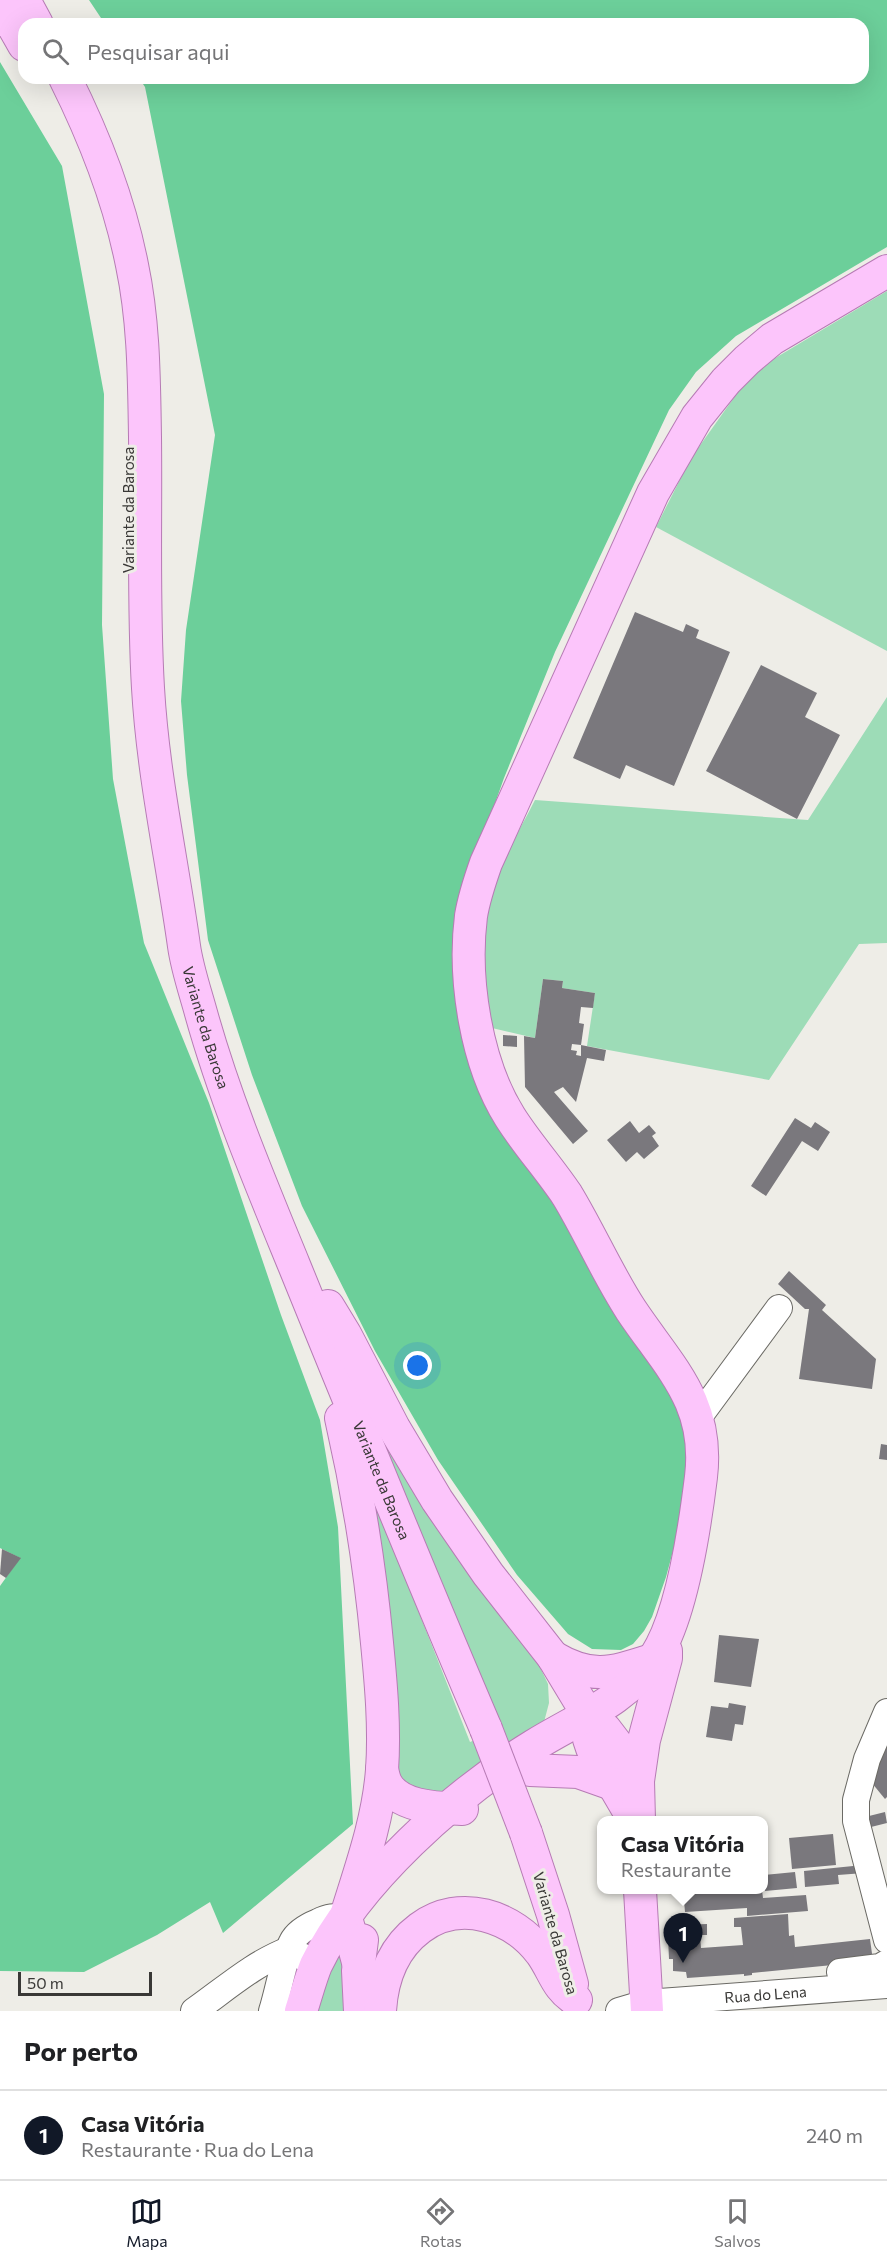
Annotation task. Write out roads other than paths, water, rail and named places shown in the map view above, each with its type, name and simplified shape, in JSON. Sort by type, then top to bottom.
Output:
[{"type":"main road","points":[[24,0],[34,18]]},
{"type":"main road","points":[[0,3],[18,34]]},
{"type":"main road","name":"Variante da Barosa","points":[[46,84],[90,174],[107,234],[122,307],[127,384],[128,634],[136,753],[161,890],[170,920],[184,949]]},
{"type":"main road","name":"Variante da Barosa","points":[[68,84],[98,147],[114,192],[136,286],[144,373],[148,694],[155,766],[169,858],[181,915],[184,949],[209,1042],[281,1235],[486,1729],[526,1833],[553,1915],[577,2005]]},
{"type":"main road","points":[[301,2011],[317,1964],[354,1905],[381,1874],[448,1808],[521,1753],[561,1728],[588,1715],[624,1690],[639,1677],[659,1651],[685,1569],[698,1496],[704,1445],[698,1418],[674,1371],[620,1292],[576,1211],[548,1166],[509,1115],[489,1077],[475,1021],[471,980],[470,930],[473,904],[486,863],[653,493],[697,417],[733,374],[772,339],[887,272]]},
{"type":"main road","points":[[281,1235],[345,1334],[422,1477],[488,1574],[553,1657],[588,1715],[605,1729],[618,1746],[633,1816]]},
{"type":"main road","points":[[318,1323],[354,1478],[369,1571],[380,1686],[382,1769],[370,1840],[345,1919],[358,1962],[360,2011]]},
{"type":"main road","points":[[553,1657],[576,1669],[594,1673],[612,1672],[659,1651]]},
{"type":"main road","points":[[637,1816],[625,1782],[647,1728],[666,1658],[659,1651]]},
{"type":"main road","points":[[358,1962],[364,1930],[376,1906],[394,1882],[431,1845],[482,1804],[555,1754],[575,1736],[588,1715]]},
{"type":"main road","points":[[382,1769],[386,1784],[396,1794],[421,1804],[465,1809],[482,1804]]},
{"type":"main road","points":[[530,1770],[578,1772],[625,1782]]},
{"type":"main road","points":[[637,2008],[640,1894]]},
{"type":"main road","points":[[380,2011],[385,1979],[395,1957],[408,1939],[428,1922],[447,1914],[467,1912],[497,1919],[526,1937],[546,1960],[564,1993],[577,2005]]},
{"type":"street","points":[[698,1418],[779,1308]]},
{"type":"street","points":[[887,1712],[867,1759],[856,1800],[856,1821],[887,1940]]},
{"type":"street","points":[[272,2011],[292,1942],[304,1929],[334,1916],[345,1919]]},
{"type":"street","points":[[289,1950],[317,1964]]},
{"type":"street","points":[[194,2011],[253,1969],[289,1950]]},
{"type":"street","points":[[698,1999],[712,1987],[880,1967],[887,1963]]},
{"type":"street","name":"Rua do Lena","points":[[637,2008],[698,1999],[887,1985]]},
{"type":"place","name":"Casa Vitória","points":[[683,1963]]}]
